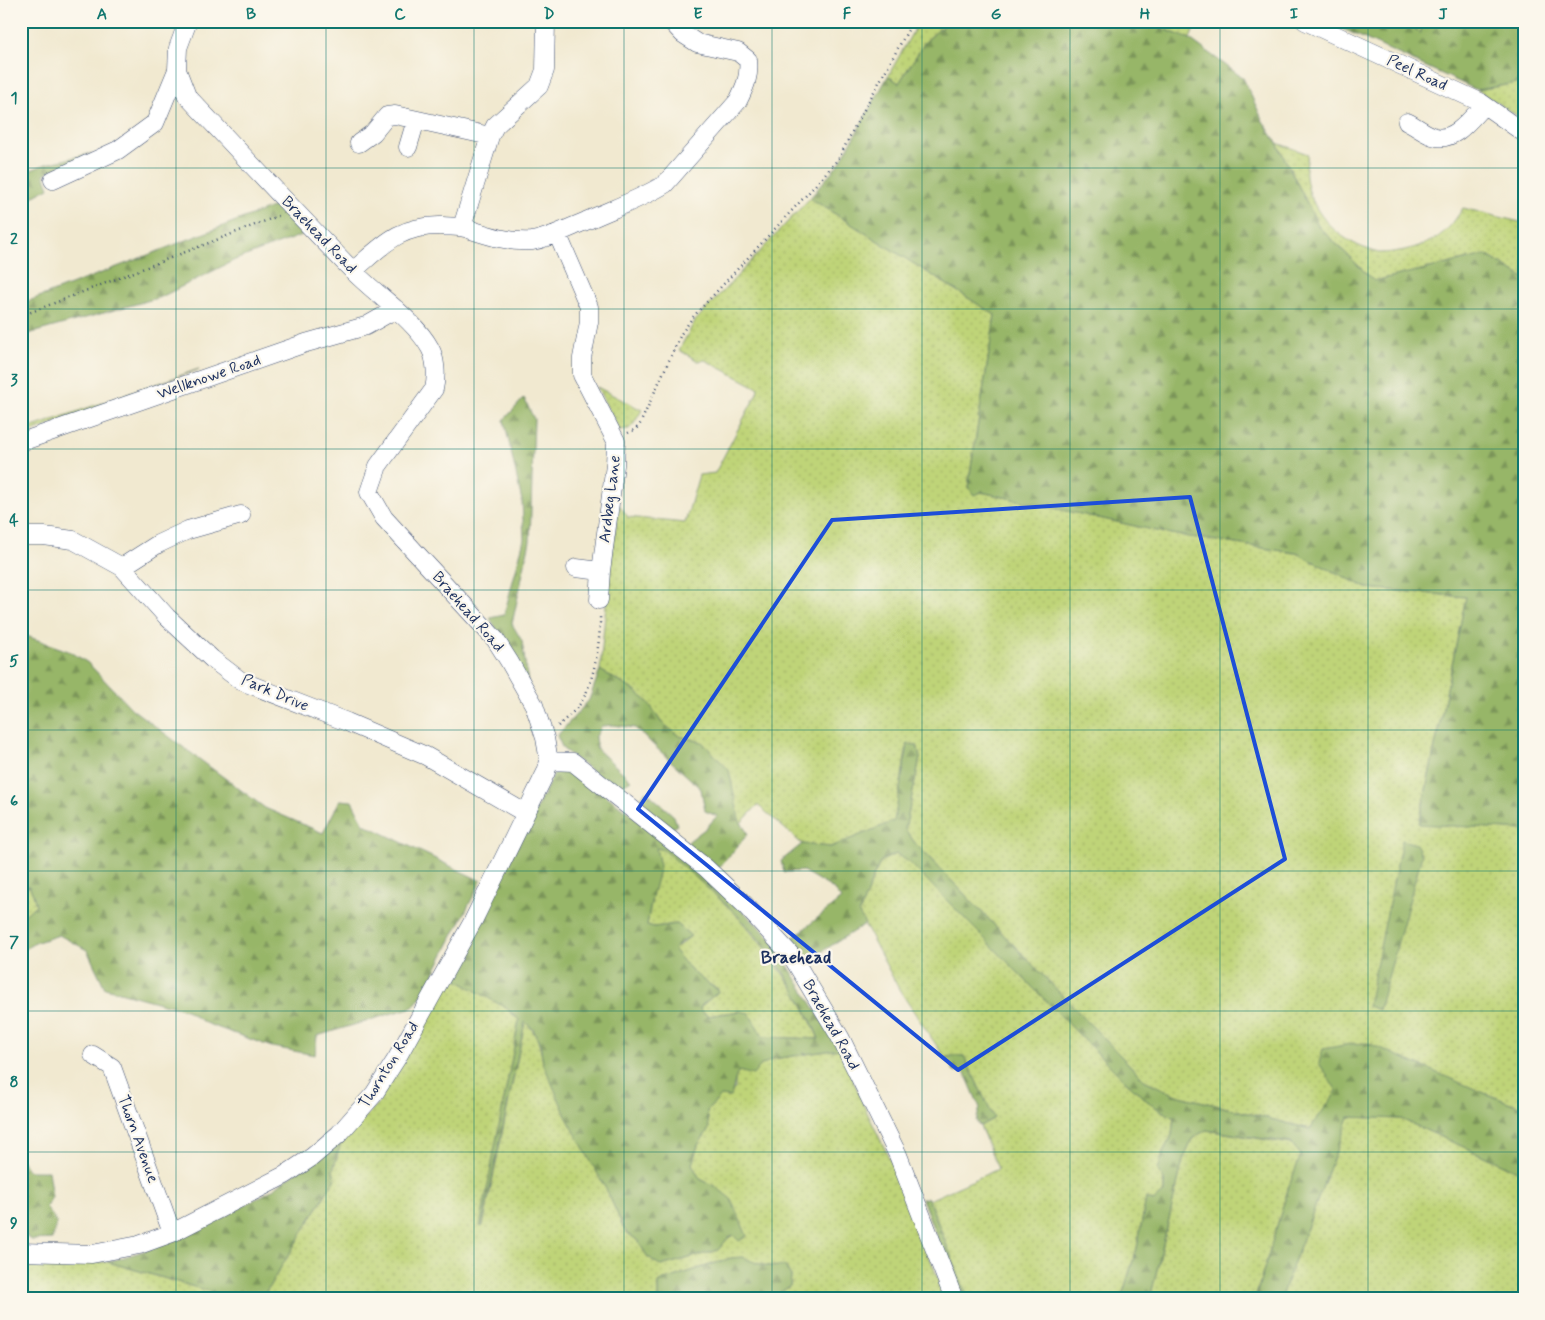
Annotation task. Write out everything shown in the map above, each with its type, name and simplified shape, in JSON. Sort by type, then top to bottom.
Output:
[{"type":"street","name":"Braehead Road","points":[[188,21],[178,48],[177,70],[187,96],[353,271],[419,332],[431,349],[435,365],[436,379],[434,389],[378,466],[369,492],[384,518],[495,639],[534,705],[549,761],[573,762],[706,868],[745,905],[791,954],[840,1036],[898,1155],[954,1299]]},
{"type":"street","points":[[462,227],[490,136],[495,126],[539,86],[545,70],[546,21]]},
{"type":"street","points":[[353,271],[389,240],[412,229],[436,226],[462,227],[485,235],[512,240],[533,240],[557,233],[650,193],[665,184],[738,101],[750,71],[748,60],[738,52],[697,43],[683,34],[671,21]]},
{"type":"street","name":"Peel Road","points":[[1305,21],[1484,104],[1524,133]]},
{"type":"street","points":[[54,180],[118,150],[155,123],[177,70]]},
{"type":"street","points":[[1408,122],[1434,137],[1445,138],[1455,133],[1484,104]]},
{"type":"street","points":[[359,143],[373,133],[387,116],[395,115],[490,136]]},
{"type":"street","points":[[408,147],[416,120]]},
{"type":"street","name":"Ardbeg Lane","points":[[557,233],[589,307],[589,322],[582,358],[582,375],[616,440],[615,464],[599,600]]},
{"type":"street","name":"Wellknowe Road","points":[[21,442],[306,349],[366,326],[396,309]]},
{"type":"street","points":[[122,567],[158,544],[188,530],[242,515]]},
{"type":"street","name":"Park Drive","points":[[21,536],[44,536],[73,540],[122,567],[167,617],[212,659],[240,681],[348,722],[426,756],[525,813]]},
{"type":"street","points":[[576,568],[601,571]]},
{"type":"street","name":"Thornton Road","points":[[21,1252],[97,1253],[139,1245],[172,1233],[285,1175],[312,1157],[339,1134],[374,1094],[397,1058],[473,921],[546,772],[549,761]]},
{"type":"street","name":"Thorn Avenue","points":[[93,1055],[112,1067],[172,1233]]},
{"type":"path","points":[[616,440],[636,429],[640,424],[680,334],[693,317],[839,158],[913,21]]},
{"type":"path","points":[[21,316],[295,210]]},
{"type":"path","points":[[544,738],[579,706],[588,690],[595,663],[600,618],[599,600]]},
{"type":"highlighted area","points":[[1190,497],[1285,859],[958,1070],[638,809],[832,520]]},
{"type":"green space","points":[[919,21],[948,21],[925,42],[899,83],[888,76]]},
{"type":"green space","points":[[948,21],[1141,21],[1190,39],[1243,78],[1263,121],[1277,143],[1319,227],[1374,281],[1486,255],[1524,278],[1524,830],[1419,824],[1466,597],[1367,588],[1296,553],[1171,534],[981,492],[974,495],[968,487],[995,315],[810,198],[840,162],[888,76],[899,83],[925,42]]},
{"type":"green space","points":[[1141,21],[1197,21],[1190,39]]},
{"type":"green space","points":[[1326,21],[1410,21],[1419,34],[1424,21],[1524,21],[1524,88],[1517,83],[1477,90]]},
{"type":"green space","points":[[1410,21],[1424,21],[1419,35]]},
{"type":"green space","points":[[1517,83],[1524,88],[1524,120],[1477,90]]},
{"type":"green space","points":[[1277,143],[1308,154],[1306,177],[1308,189],[1318,211],[1334,229],[1353,243],[1379,253],[1413,248],[1438,237],[1450,227],[1463,208],[1524,223],[1524,278],[1486,255],[1374,281],[1319,227]]},
{"type":"green space","points":[[92,153],[44,174],[49,188],[21,203],[21,174],[46,164]]},
{"type":"green space","points":[[810,198],[995,315],[968,487],[974,494],[981,492],[1171,534],[1296,553],[1367,588],[1466,597],[1419,823],[1524,830],[1524,1108],[1484,1093],[1319,1063],[1338,1091],[1310,1129],[1176,1095],[1144,1080],[915,843],[905,829],[920,758],[917,745],[907,745],[895,821],[831,847],[802,844],[758,805],[741,823],[702,742],[679,736],[661,722],[648,702],[635,691],[600,670],[606,604],[619,504],[628,517],[685,523],[699,475],[715,473],[757,393],[758,388],[705,360],[698,361],[679,350],[695,321]]},
{"type":"green space","points":[[280,204],[302,235],[235,260],[161,297],[21,336],[21,304]]},
{"type":"green space","points":[[199,369],[21,436],[21,431]]},
{"type":"green space","points":[[597,387],[642,410],[629,429],[619,430]]},
{"type":"green space","points":[[524,398],[534,419],[530,541],[512,624],[522,641],[528,682],[490,618],[504,615],[524,539],[522,501],[504,420]]},
{"type":"green space","points":[[21,634],[71,652],[88,663],[132,709],[265,808],[323,833],[340,800],[352,801],[364,824],[481,881],[425,991],[413,1007],[317,1036],[315,1055],[272,1047],[205,1023],[186,1010],[105,988],[87,950],[59,935],[33,944],[21,955],[21,918],[36,905],[29,886],[21,888]]},
{"type":"green space","points":[[600,670],[635,691],[648,702],[661,722],[679,736],[702,742],[729,770],[739,819],[748,834],[717,870],[686,846],[689,841],[706,828],[717,816],[705,811],[701,789],[635,728],[613,725],[602,726],[595,738],[597,749],[631,780],[616,789],[563,749],[557,736],[589,700]]},
{"type":"green space","points":[[908,744],[917,745],[920,758],[905,829],[915,843],[1144,1080],[1176,1095],[1310,1129],[1337,1091],[1319,1063],[1323,1049],[1368,1043],[1484,1093],[1524,1108],[1524,1174],[1401,1119],[1349,1117],[1280,1299],[1255,1299],[1289,1186],[1301,1155],[1291,1143],[1206,1130],[1193,1138],[1183,1160],[1150,1299],[1121,1299],[1137,1248],[1146,1198],[1153,1201],[1164,1193],[1164,1180],[1158,1171],[1163,1152],[1172,1135],[1174,1118],[1152,1105],[1121,1077],[909,862],[896,854],[881,861],[874,875],[859,914],[865,924],[804,963],[788,942],[841,899],[832,888],[803,871],[784,872],[781,861],[802,844],[831,847],[894,821]]},
{"type":"green space","points":[[564,769],[583,778],[682,853],[771,938],[840,1049],[773,1059],[760,1066],[753,1075],[739,1071],[730,1097],[721,1096],[707,1111],[709,1129],[698,1145],[692,1164],[700,1179],[716,1187],[731,1199],[747,1236],[739,1241],[733,1235],[718,1250],[661,1266],[647,1256],[638,1241],[625,1231],[607,1191],[567,1118],[543,1063],[540,1044],[533,1029],[525,1022],[482,1227],[480,1226],[519,1020],[506,1008],[450,976],[554,774]],"holes":[[[656,848],[664,850],[733,911],[759,939],[793,988],[819,1039],[763,1037],[749,1013],[740,1011],[708,1016],[700,1010],[701,1006],[718,992],[717,989],[694,972],[674,950],[681,942],[691,936],[677,924],[654,927],[647,925],[660,866]]]},
{"type":"green space","points":[[646,791],[674,816],[677,825],[668,831],[637,804]]},
{"type":"green space","points":[[1402,840],[1416,844],[1422,855],[1379,1010],[1368,1006]]},
{"type":"green space","points":[[655,848],[664,849],[734,912],[766,950],[798,995],[819,1039],[762,1037],[740,1011],[708,1016],[700,1010],[701,1006],[718,992],[718,989],[699,977],[673,950],[691,936],[677,924],[654,927],[647,925],[652,897]]},
{"type":"green space","points":[[896,854],[909,861],[1121,1077],[1152,1105],[1174,1118],[1172,1135],[1163,1152],[1164,1194],[1153,1201],[1146,1198],[1137,1248],[1121,1299],[968,1299],[929,1200],[998,1169],[980,1126],[993,1119],[964,1056],[945,1058],[900,991],[859,914],[881,861]]},
{"type":"green space","points":[[29,886],[36,905],[24,916],[21,916],[21,888]]},
{"type":"green space","points":[[450,976],[506,1008],[519,1020],[481,1226],[483,1226],[525,1022],[536,1035],[543,1063],[625,1231],[638,1241],[647,1256],[661,1266],[718,1250],[733,1235],[716,1187],[700,1179],[692,1164],[698,1145],[709,1129],[707,1111],[721,1096],[735,1089],[735,1077],[739,1071],[760,1066],[773,1059],[840,1049],[865,1108],[897,1174],[946,1299],[770,1299],[790,1286],[791,1276],[785,1266],[766,1266],[744,1259],[731,1258],[658,1283],[658,1299],[259,1299],[264,1295],[335,1179],[333,1170],[342,1139],[377,1105]]},
{"type":"green space","points":[[964,1056],[994,1118],[980,1126],[976,1121],[980,1108],[965,1073],[954,1071],[945,1058]]},
{"type":"green space","points":[[1349,1117],[1401,1119],[1524,1174],[1524,1299],[1280,1299]]},
{"type":"green space","points":[[1206,1130],[1291,1144],[1302,1155],[1289,1186],[1255,1299],[1150,1299],[1183,1160],[1193,1138]]},
{"type":"green space","points":[[342,1139],[333,1170],[335,1179],[264,1295],[259,1299],[236,1299],[108,1262],[163,1245],[226,1216],[270,1191]]},
{"type":"green space","points":[[21,1160],[29,1171],[48,1171],[52,1197],[46,1207],[57,1223],[52,1239],[32,1240],[27,1237],[22,1225]]},
{"type":"green space","points":[[928,1198],[968,1299],[960,1299],[922,1199]]},
{"type":"green space","points":[[743,1257],[763,1265],[785,1266],[791,1276],[790,1286],[770,1299],[658,1299],[658,1283],[664,1280],[731,1258]]},
{"type":"green space","points":[[21,1261],[108,1262],[236,1299],[21,1299]]},
{"type":"district","name":"Braehead","points":[[796,958]]}]
